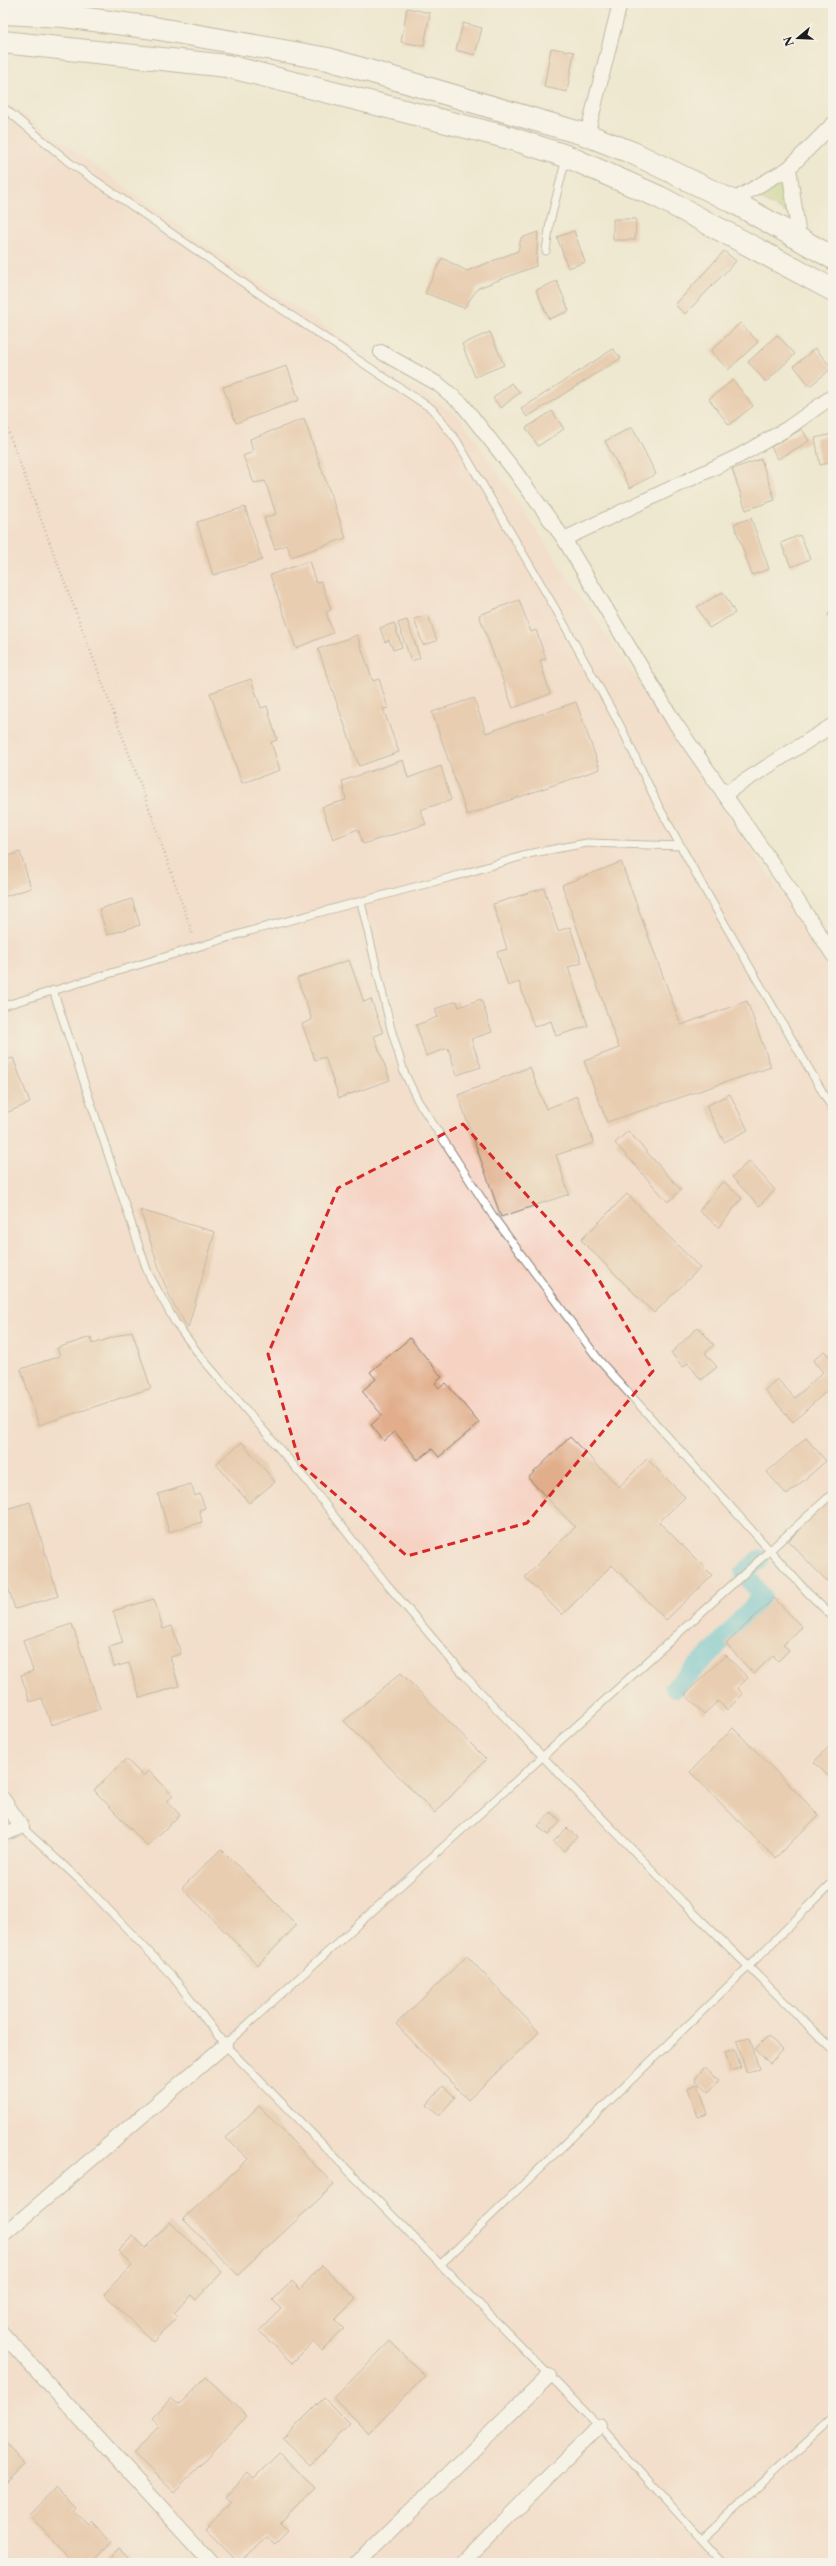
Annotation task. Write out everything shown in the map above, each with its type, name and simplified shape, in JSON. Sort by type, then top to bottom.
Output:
[{"type":"highway","points":[[3,13],[64,10],[154,28],[328,59],[587,135],[633,153],[732,201],[799,237],[833,258]]},
{"type":"highway","points":[[64,10],[64,47]]},
{"type":"highway","points":[[3,42],[64,47],[227,66],[510,138],[566,156],[659,197],[833,290]]},
{"type":"highway","points":[[510,138],[516,115]]},
{"type":"street","points":[[587,135],[620,3]]},
{"type":"street","points":[[732,201],[789,168],[833,124]]},
{"type":"street","points":[[789,168],[799,237]]},
{"type":"street","points":[[381,352],[438,384],[462,404],[514,470],[564,539],[673,720],[833,954]]},
{"type":"street","points":[[564,539],[739,456],[788,428],[833,396]]},
{"type":"street","points":[[724,794],[833,725]]},
{"type":"street","points":[[3,1798],[22,1828],[3,1834]]},
{"type":"street","points":[[3,2235],[225,2045]]},
{"type":"street","points":[[3,2334],[212,2563]]},
{"type":"street","points":[[357,2563],[549,2376]]},
{"type":"street","points":[[462,2563],[599,2426]]},
{"type":"lane","points":[[3,107],[70,163],[274,304],[432,409],[457,441],[559,615],[621,727],[659,807],[705,890],[833,1110]]},
{"type":"lane","points":[[546,251],[550,222],[566,156]]},
{"type":"lane","points":[[3,1006],[197,947],[533,853],[587,843],[681,846]]},
{"type":"lane","points":[[361,902],[391,1028],[404,1072],[418,1101],[495,1219],[599,1360],[770,1548],[809,1594],[833,1617]]},
{"type":"lane","points":[[53,990],[148,1273],[175,1322],[201,1357],[307,1481],[381,1577],[465,1676],[544,1756],[682,1901],[833,2050]]},
{"type":"lane","points":[[225,2045],[544,1756],[770,1548],[833,1493]]},
{"type":"lane","points":[[22,1828],[85,1885],[173,1977],[225,2045],[599,2426],[723,2563]]},
{"type":"lane","points":[[440,2265],[749,1966],[833,1882]]},
{"type":"lane","points":[[701,2539],[833,2418]]},
{"type":"path","points":[[3,418],[144,792],[197,947]]},
{"type":"highlighted area","points":[[463,1124],[592,1268],[653,1371],[527,1523],[407,1556],[300,1464],[268,1354],[338,1188]]},
{"type":"shaded area","points":[[3,99],[252,278],[460,417],[833,971],[833,2563],[3,2563]]},
{"type":"green space","points":[[789,173],[789,214],[755,196],[774,186]]},
{"type":"building","points":[[283,3],[295,3],[284,7]]},
{"type":"building","points":[[590,3],[616,3],[615,9]]},
{"type":"building","points":[[407,8],[430,13],[424,46],[401,42]]},
{"type":"building","points":[[463,23],[482,28],[475,55],[456,50]]},
{"type":"building","points":[[551,48],[574,52],[567,92],[544,87]]},
{"type":"building","points":[[613,219],[636,219],[635,240],[613,240]]},
{"type":"building","points":[[574,231],[585,262],[568,268],[557,237]]},
{"type":"building","points":[[538,232],[536,266],[478,288],[464,308],[425,293],[442,258],[467,271],[518,251],[521,238]]},
{"type":"building","points":[[724,251],[736,261],[685,314],[675,305]]},
{"type":"building","points":[[557,281],[569,311],[549,319],[536,290]]},
{"type":"building","points":[[740,323],[758,342],[728,370],[711,351]]},
{"type":"building","points":[[490,332],[504,365],[475,377],[462,344]]},
{"type":"building","points":[[777,335],[795,354],[766,382],[748,362]]},
{"type":"building","points":[[815,348],[832,368],[810,386],[794,366]]},
{"type":"building","points":[[613,349],[621,358],[527,417],[521,409]]},
{"type":"building","points":[[287,366],[299,400],[236,423],[223,387]]},
{"type":"building","points":[[733,380],[753,406],[729,425],[709,399]]},
{"type":"building","points":[[511,383],[520,392],[501,408],[493,398]]},
{"type":"building","points":[[552,411],[564,429],[538,446],[526,428]]},
{"type":"building","points":[[304,419],[346,538],[291,557],[287,545],[275,549],[264,518],[276,514],[265,481],[254,483],[243,456],[253,452],[250,439]]},
{"type":"building","points":[[632,427],[656,474],[630,488],[605,441]]},
{"type":"building","points":[[802,429],[809,441],[778,459],[771,447]]},
{"type":"building","points":[[833,434],[833,462],[820,465],[815,438]]},
{"type":"building","points":[[761,459],[775,500],[746,510],[732,469]]},
{"type":"building","points":[[245,507],[262,560],[213,575],[197,522]]},
{"type":"building","points":[[751,518],[769,569],[752,575],[734,524]]},
{"type":"building","points":[[800,535],[810,559],[791,567],[781,543]]},
{"type":"building","points":[[309,561],[316,583],[321,581],[331,610],[326,612],[333,633],[296,648],[270,575]]},
{"type":"building","points":[[723,592],[735,613],[709,628],[697,607]]},
{"type":"building","points":[[519,600],[531,632],[536,630],[546,659],[540,660],[550,694],[513,708],[479,615]]},
{"type":"building","points":[[833,611],[833,625],[828,614]]},
{"type":"building","points":[[428,615],[437,641],[423,645],[414,619]]},
{"type":"building","points":[[407,620],[420,658],[411,661],[398,623]]},
{"type":"building","points":[[394,623],[402,647],[393,650],[389,640],[385,642],[380,628]]},
{"type":"building","points":[[357,635],[373,681],[379,679],[388,708],[383,709],[399,752],[359,766],[318,649]]},
{"type":"building","points":[[251,679],[261,708],[267,706],[277,740],[271,742],[280,770],[242,783],[210,693]]},
{"type":"building","points":[[474,698],[486,733],[576,702],[600,769],[467,815],[432,712]]},
{"type":"building","points":[[403,760],[408,778],[441,766],[451,800],[420,810],[426,824],[363,844],[358,829],[333,839],[322,807],[346,800],[342,781]]},
{"type":"building","points":[[20,852],[31,888],[3,897],[3,858]]},
{"type":"building","points":[[621,862],[681,1025],[747,1001],[771,1067],[607,1122],[584,1061],[619,1048],[562,885]]},
{"type":"building","points":[[544,888],[558,931],[570,927],[582,963],[568,967],[588,1026],[556,1036],[551,1021],[534,1027],[519,982],[508,986],[497,952],[507,949],[493,904]]},
{"type":"building","points":[[132,899],[140,925],[107,935],[99,909]]},
{"type":"building","points":[[349,960],[364,1002],[371,999],[383,1033],[374,1036],[390,1080],[339,1098],[325,1057],[315,1060],[302,1024],[312,1020],[297,978]]},
{"type":"building","points":[[481,999],[492,1032],[471,1039],[481,1067],[457,1075],[448,1048],[426,1056],[416,1025],[438,1017],[435,1009],[457,1001],[459,1007]]},
{"type":"building","points":[[13,1058],[30,1103],[3,1114],[3,1061]]},
{"type":"building","points":[[530,1067],[546,1109],[577,1096],[594,1143],[556,1155],[569,1194],[501,1217],[458,1095]]},
{"type":"building","points":[[730,1094],[748,1130],[724,1142],[706,1106]]},
{"type":"building","points":[[628,1131],[681,1190],[668,1202],[615,1143]]},
{"type":"building","points":[[749,1161],[775,1190],[759,1206],[732,1177]]},
{"type":"building","points":[[723,1181],[742,1198],[719,1227],[699,1211]]},
{"type":"building","points":[[627,1194],[700,1268],[654,1313],[581,1240]]},
{"type":"building","points":[[140,1210],[215,1232],[188,1328],[172,1302],[162,1277]]},
{"type":"building","points":[[698,1327],[714,1345],[705,1353],[717,1367],[701,1380],[688,1363],[683,1367],[671,1353]]},
{"type":"building","points":[[132,1331],[151,1388],[39,1425],[21,1369],[60,1356],[57,1348],[91,1337],[93,1344]]},
{"type":"building","points":[[410,1338],[442,1377],[435,1383],[439,1388],[446,1383],[479,1423],[439,1457],[432,1449],[418,1460],[395,1432],[384,1441],[371,1425],[382,1415],[362,1391],[376,1379],[370,1372]]},
{"type":"building","points":[[824,1351],[833,1360],[833,1385],[793,1422],[765,1390],[777,1379],[795,1398],[823,1372],[813,1361]]},
{"type":"building","points":[[570,1437],[619,1487],[647,1459],[685,1497],[659,1522],[712,1575],[666,1620],[612,1565],[562,1615],[525,1577],[575,1527],[528,1478]]},
{"type":"building","points":[[806,1438],[826,1461],[787,1495],[767,1472]]},
{"type":"building","points":[[242,1442],[275,1482],[249,1503],[216,1464]]},
{"type":"building","points":[[191,1484],[195,1496],[200,1494],[205,1508],[199,1510],[202,1522],[169,1532],[158,1494]]},
{"type":"building","points":[[833,1496],[833,1575],[827,1581],[788,1541]]},
{"type":"building","points":[[30,1502],[58,1596],[15,1609],[3,1571],[3,1510]]},
{"type":"building","points":[[774,1598],[802,1627],[783,1645],[789,1650],[778,1661],[773,1655],[754,1674],[726,1644]]},
{"type":"building","points":[[154,1599],[163,1629],[172,1626],[181,1654],[170,1657],[179,1686],[140,1698],[129,1663],[114,1667],[109,1647],[123,1643],[113,1611]]},
{"type":"building","points":[[72,1624],[100,1709],[51,1725],[42,1698],[30,1702],[21,1675],[33,1671],[23,1640]]},
{"type":"building","points":[[726,1655],[748,1678],[737,1688],[743,1694],[727,1710],[718,1701],[704,1714],[685,1694]]},
{"type":"building","points":[[401,1673],[486,1759],[435,1813],[344,1721]]},
{"type":"building","points":[[733,1728],[819,1815],[775,1858],[690,1772]]},
{"type":"building","points":[[833,1742],[833,1781],[814,1762]]},
{"type":"building","points":[[126,1759],[143,1776],[149,1770],[173,1796],[167,1801],[180,1815],[147,1846],[94,1790]]},
{"type":"building","points":[[551,1812],[561,1821],[548,1835],[538,1826]]},
{"type":"building","points":[[567,1828],[577,1837],[564,1851],[553,1842]]},
{"type":"building","points":[[221,1849],[297,1925],[258,1965],[182,1888]]},
{"type":"building","points":[[467,1956],[539,2032],[468,2100],[396,2024]]},
{"type":"building","points":[[768,2036],[783,2050],[770,2064],[755,2049]]},
{"type":"building","points":[[750,2038],[759,2069],[746,2072],[737,2041]]},
{"type":"building","points":[[735,2049],[741,2068],[731,2071],[725,2052]]},
{"type":"building","points":[[705,2067],[719,2080],[709,2092],[695,2079]]},
{"type":"building","points":[[698,2084],[708,2114],[698,2117],[688,2088]]},
{"type":"building","points":[[443,2086],[455,2097],[439,2116],[427,2105]]},
{"type":"building","points":[[259,2106],[334,2185],[238,2275],[183,2219],[248,2159],[226,2138]]},
{"type":"building","points":[[170,2222],[222,2272],[196,2300],[191,2295],[174,2313],[178,2316],[153,2342],[104,2294],[132,2265],[118,2251],[133,2236],[146,2248]]},
{"type":"building","points":[[322,2265],[356,2299],[335,2320],[344,2329],[322,2351],[313,2342],[292,2363],[259,2331],[281,2309],[273,2300],[292,2281],[300,2289]]},
{"type":"building","points":[[390,2341],[425,2376],[369,2433],[334,2398]]},
{"type":"building","points":[[206,2377],[247,2416],[174,2492],[133,2453],[159,2426],[152,2418],[171,2398],[179,2405]]},
{"type":"building","points":[[324,2398],[350,2424],[310,2465],[283,2439]]},
{"type":"building","points":[[3,2440],[25,2464],[3,2485]]},
{"type":"building","points":[[279,2453],[315,2487],[280,2524],[288,2531],[275,2544],[267,2537],[239,2563],[205,2529],[231,2502],[225,2497],[248,2472],[254,2478]]},
{"type":"building","points":[[56,2487],[75,2506],[72,2509],[90,2526],[93,2523],[112,2543],[93,2563],[76,2563],[29,2515]]},
{"type":"building","points":[[120,2549],[134,2563],[106,2563]]},
{"type":"waterway","points":[[674,1688],[712,1652],[762,1596],[744,1573],[760,1559]]}]
